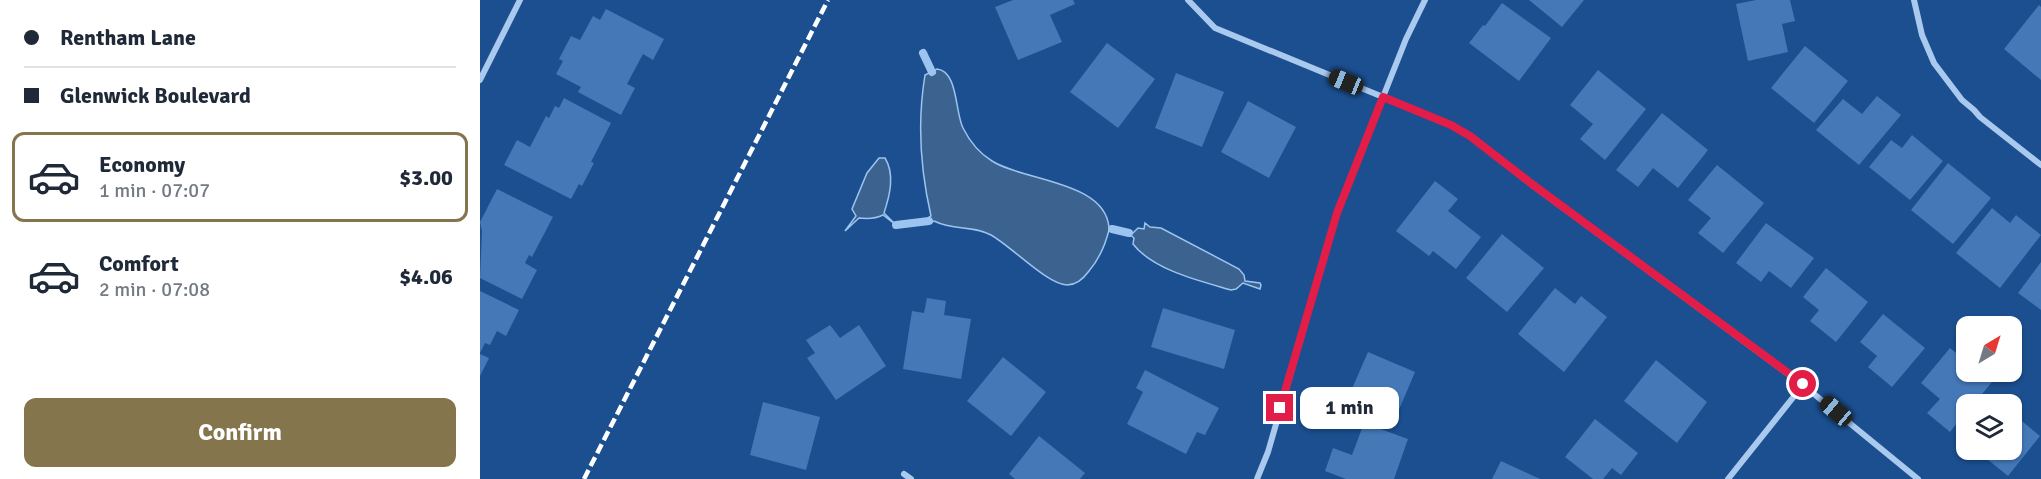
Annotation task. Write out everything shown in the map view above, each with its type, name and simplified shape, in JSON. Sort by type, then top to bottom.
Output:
[{"type":"street","points":[[480,80],[520,0]]},
{"type":"street","points":[[1188,0],[1215,28],[1451,125],[1470,136],[1803,384],[1918,479]]},
{"type":"street","points":[[1257,479],[1268,452],[1337,213],[1406,39],[1425,0]]},
{"type":"street","points":[[1914,0],[1922,35],[1934,63],[1962,100],[2041,165]]},
{"type":"street","points":[[1728,479],[1803,384]]},
{"type":"street","points":[[904,474],[910,479]]},
{"type":"water","points":[[937,69],[944,71],[949,77],[963,128],[971,142],[983,154],[1006,168],[1079,191],[1094,201],[1104,212],[1109,228],[1112,229],[1109,230],[1104,247],[1096,261],[1080,281],[1071,285],[1059,283],[1040,272],[991,235],[934,221],[931,223],[926,219],[931,216],[922,163],[921,111],[925,75]]},
{"type":"water","points":[[879,158],[885,158],[891,178],[884,213],[896,225],[883,215],[859,218],[845,231],[856,216],[852,209],[867,173]]},
{"type":"water","points":[[1145,223],[1150,227],[1161,228],[1239,269],[1245,281],[1260,283],[1260,289],[1243,283],[1231,290],[1205,283],[1152,261],[1133,244],[1134,238],[1129,234],[1138,228],[1144,229]]},
{"type":"building","points":[[1013,0],[1073,0],[1075,4],[1050,15],[1062,42],[1018,60],[995,7]]},
{"type":"building","points":[[1529,0],[1584,0],[1562,27]]},
{"type":"building","points":[[1756,0],[1790,0],[1795,21],[1782,24],[1788,52],[1748,61],[1736,4]]},
{"type":"building","points":[[1502,3],[1551,38],[1519,81],[1469,43]]},
{"type":"building","points":[[2039,5],[2041,7],[2041,80],[2004,49]]},
{"type":"building","points":[[606,9],[664,39],[653,60],[643,54],[627,84],[635,88],[621,115],[578,92],[581,87],[556,74],[563,61],[559,59],[571,36],[580,40],[593,16],[600,20]]},
{"type":"building","points":[[1107,43],[1155,79],[1118,128],[1070,92]]},
{"type":"building","points":[[1805,46],[1848,81],[1814,123],[1771,88]]},
{"type":"building","points":[[1598,70],[1646,109],[1605,160],[1580,139],[1593,124],[1570,105]]},
{"type":"building","points":[[1176,73],[1224,92],[1202,147],[1155,128]]},
{"type":"building","points":[[1877,96],[1901,115],[1859,165],[1816,130],[1843,99],[1862,114]]},
{"type":"building","points":[[564,98],[611,123],[591,162],[594,163],[582,186],[579,184],[571,199],[504,165],[517,140],[530,147],[546,116],[549,118],[555,106],[559,108]]},
{"type":"building","points":[[1248,101],[1296,127],[1269,178],[1221,152]]},
{"type":"building","points":[[1662,113],[1708,150],[1678,188],[1653,168],[1638,187],[1616,170]]},
{"type":"building","points":[[1912,135],[1943,161],[1910,200],[1869,167],[1891,140],[1902,148]]},
{"type":"building","points":[[1948,163],[1991,198],[1953,244],[1911,210]]},
{"type":"building","points":[[1717,165],[1764,203],[1723,253],[1698,233],[1711,218],[1688,200]]},
{"type":"building","points":[[1435,181],[1458,199],[1448,211],[1481,237],[1456,269],[1433,251],[1429,256],[1396,231]]},
{"type":"building","points":[[497,189],[553,217],[532,257],[529,255],[525,263],[537,270],[522,299],[480,278],[482,231],[480,222]]},
{"type":"building","points":[[1992,208],[2010,223],[2016,215],[2041,235],[2000,288],[1956,253]]},
{"type":"building","points":[[1766,223],[1814,258],[1791,288],[1769,271],[1761,282],[1736,263]]},
{"type":"building","points":[[1502,234],[1544,268],[1507,312],[1466,278]]},
{"type":"building","points":[[2041,262],[2041,310],[2018,293]]},
{"type":"building","points":[[1826,268],[1868,302],[1836,342],[1810,321],[1819,310],[1803,297]]},
{"type":"building","points":[[1555,288],[1575,304],[1581,296],[1607,317],[1564,372],[1518,334]]},
{"type":"building","points":[[480,291],[519,310],[506,336],[497,331],[490,345],[485,343],[480,353]]},
{"type":"building","points":[[927,298],[946,301],[944,315],[971,319],[961,379],[903,369],[912,311],[924,313]]},
{"type":"building","points":[[1163,308],[1235,330],[1224,369],[1151,347]]},
{"type":"building","points":[[1883,314],[1925,348],[1892,387],[1868,367],[1877,356],[1860,342]]},
{"type":"building","points":[[830,325],[840,338],[859,325],[886,366],[836,400],[807,358],[815,353],[806,340]]},
{"type":"building","points":[[1950,348],[1956,353],[1956,382],[1992,382],[1982,394],[1956,394],[1956,424],[1950,432],[1927,413],[1940,399],[1921,383]]},
{"type":"building","points":[[1368,352],[1415,372],[1398,412],[1351,391]]},
{"type":"building","points":[[480,354],[489,358],[480,376]]},
{"type":"building","points":[[1003,357],[1046,392],[1011,436],[967,401]]},
{"type":"building","points":[[1656,360],[1707,402],[1677,443],[1624,401]]},
{"type":"building","points":[[1145,370],[1219,408],[1205,435],[1197,432],[1186,454],[1127,424],[1143,392],[1136,388]]},
{"type":"building","points":[[763,402],[820,417],[806,470],[750,455]]},
{"type":"building","points":[[1595,419],[1638,453],[1621,475],[1612,468],[1603,479],[1593,479],[1565,457]]},
{"type":"building","points":[[2022,421],[2040,436],[2022,458]]},
{"type":"building","points":[[1364,423],[1408,439],[1394,479],[1346,479],[1325,471],[1333,448],[1352,455]]},
{"type":"building","points":[[1039,436],[1085,473],[1080,479],[1015,479],[1009,474]]},
{"type":"building","points":[[1988,460],[2021,460],[2008,476]]},
{"type":"building","points":[[1501,461],[1540,479],[1492,479]]},
{"type":"waterway","points":[[923,53],[932,72]]},
{"type":"waterway","points":[[896,225],[929,221]]},
{"type":"waterway","points":[[1112,229],[1129,233]]},
{"type":"railway","points":[[584,479],[828,0]]},
{"type":"route","points":[[1280,408],[1337,213],[1383,97],[1451,125],[1470,136],[1803,384]]}]
